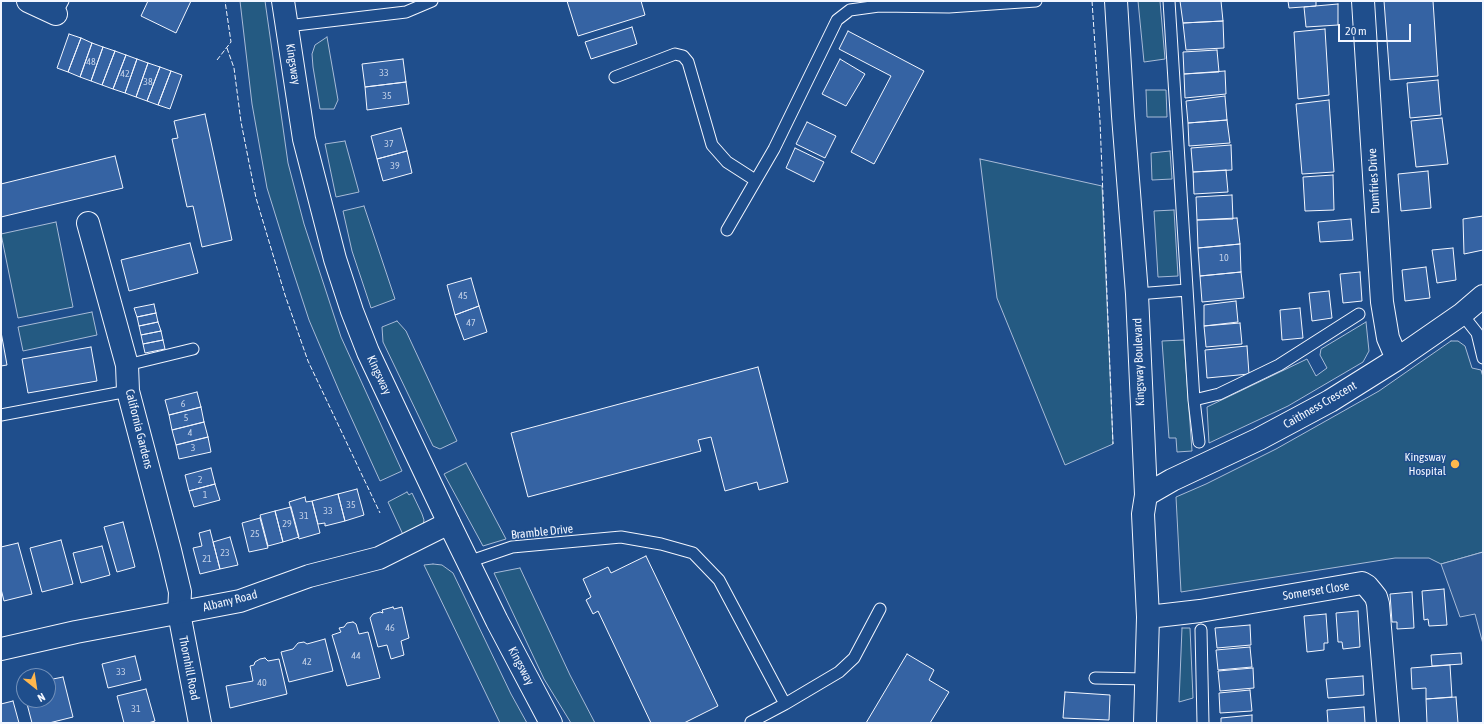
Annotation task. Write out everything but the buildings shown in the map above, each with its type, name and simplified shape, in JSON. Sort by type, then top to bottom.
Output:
[{"type":"main road","points":[[28,1],[60,8]]},
{"type":"main road","name":"Kingsway","points":[[283,1],[304,139],[335,258],[352,311],[368,352],[449,523],[497,621],[551,723]]},
{"type":"main road","name":"Kingsway Boulevard","points":[[1116,1],[1123,116],[1137,294],[1146,495],[1143,514],[1148,617],[1146,723]]},
{"type":"main road","name":"Dumfries Drive","points":[[1363,1],[1382,302],[1388,338],[1397,359]]},
{"type":"main road","name":"California Gardens","points":[[88,223],[127,365],[128,391],[179,585],[179,613]]},
{"type":"main road","name":"Caithness Crescent","points":[[1146,495],[1172,480],[1259,439],[1330,401],[1397,359],[1462,314],[1483,296]]},
{"type":"main road","name":"Albany Road","points":[[1,649],[76,632],[240,601],[309,576],[379,558],[449,523]]},
{"type":"main road","name":"Somerset Close","points":[[1148,617],[1200,611],[1362,584],[1368,586],[1376,597],[1378,604],[1388,723]]},
{"type":"main road","name":"Thornhill Road","points":[[179,613],[200,723]]},
{"type":"lane","points":[[286,26],[406,12],[432,1]]},
{"type":"lane","points":[[727,230],[774,149],[838,20],[850,10],[879,6],[949,7],[1036,1]]},
{"type":"lane","points":[[1169,1],[1194,400],[1199,442]]},
{"type":"lane","points":[[615,77],[675,54],[683,56],[688,62],[712,145],[726,162],[755,180]]},
{"type":"lane","points":[[1137,294],[1187,290]]},
{"type":"lane","points":[[1194,400],[1219,394],[1279,365],[1359,314]]},
{"type":"lane","points":[[1462,314],[1477,333],[1483,358]]},
{"type":"lane","points":[[127,365],[193,350]]},
{"type":"lane","points":[[1,415],[128,391]]},
{"type":"lane","name":"Bramble Drive","points":[[468,562],[512,548],[621,537],[661,544],[693,553],[719,580],[785,704]]},
{"type":"lane","points":[[751,722],[839,672],[854,658],[880,609]]},
{"type":"lane","points":[[1201,630],[1203,723]]},
{"type":"lane","points":[[1095,678],[1146,679]]},
{"type":"shaded area","points":[[240,1],[265,1],[288,163],[304,224],[341,337],[402,471],[380,481],[309,320],[267,188],[252,104]]},
{"type":"shaded area","points":[[1138,1],[1160,1],[1165,59],[1144,62]]},
{"type":"shaded area","points":[[327,37],[338,100],[334,109],[320,109],[312,54],[315,45]]},
{"type":"shaded area","points":[[1146,90],[1166,90],[1167,117],[1147,117]]},
{"type":"shaded area","points":[[345,141],[359,192],[336,197],[325,144]]},
{"type":"shaded area","points":[[1170,151],[1172,179],[1152,180],[1151,153]]},
{"type":"shaded area","points":[[980,159],[1102,186],[1113,444],[1065,465],[997,298]]},
{"type":"shaded area","points":[[364,206],[395,299],[371,308],[352,251],[343,211]]},
{"type":"shaded area","points":[[1174,210],[1178,276],[1158,277],[1154,211]]},
{"type":"shaded area","points":[[56,222],[73,307],[18,318],[1,234]]},
{"type":"shaded area","points":[[92,312],[97,335],[23,351],[18,327]]},
{"type":"shaded area","points":[[397,321],[406,331],[457,441],[440,449],[433,446],[383,342],[382,327]]},
{"type":"shaded area","points":[[1366,322],[1369,351],[1363,362],[1288,406],[1209,443],[1207,407],[1307,359],[1316,376],[1327,368],[1320,355],[1321,349]]},
{"type":"shaded area","points":[[1184,340],[1192,451],[1177,452],[1176,438],[1169,438],[1162,341]]},
{"type":"shaded area","points":[[1451,341],[1458,341],[1465,346],[1472,368],[1481,370],[1483,377],[1483,552],[1441,564],[1429,558],[1395,558],[1181,592],[1176,497],[1206,484],[1276,449],[1379,391]]},
{"type":"shaded area","points":[[466,463],[506,539],[483,546],[444,474]]},
{"type":"shaded area","points":[[407,492],[409,495],[412,493],[424,520],[423,525],[405,539],[388,502]]},
{"type":"shaded area","points":[[1483,552],[1483,644],[1475,614],[1460,617],[1441,564]]},
{"type":"shaded area","points":[[424,565],[442,565],[453,573],[511,694],[527,723],[500,723]]},
{"type":"shaded area","points":[[520,568],[570,675],[595,723],[571,723],[544,679],[494,573]]},
{"type":"shaded area","points":[[1182,628],[1190,628],[1193,698],[1179,702]]},
{"type":"fence","points":[[217,60],[231,42],[225,1]]},
{"type":"fence","points":[[1092,1],[1100,121],[1113,444]]},
{"type":"fence","points":[[227,48],[234,68],[241,122],[256,198],[285,295],[308,361],[380,513]]},
{"type":"place","name":"Kingsway Hospital","points":[[1455,464]]}]
